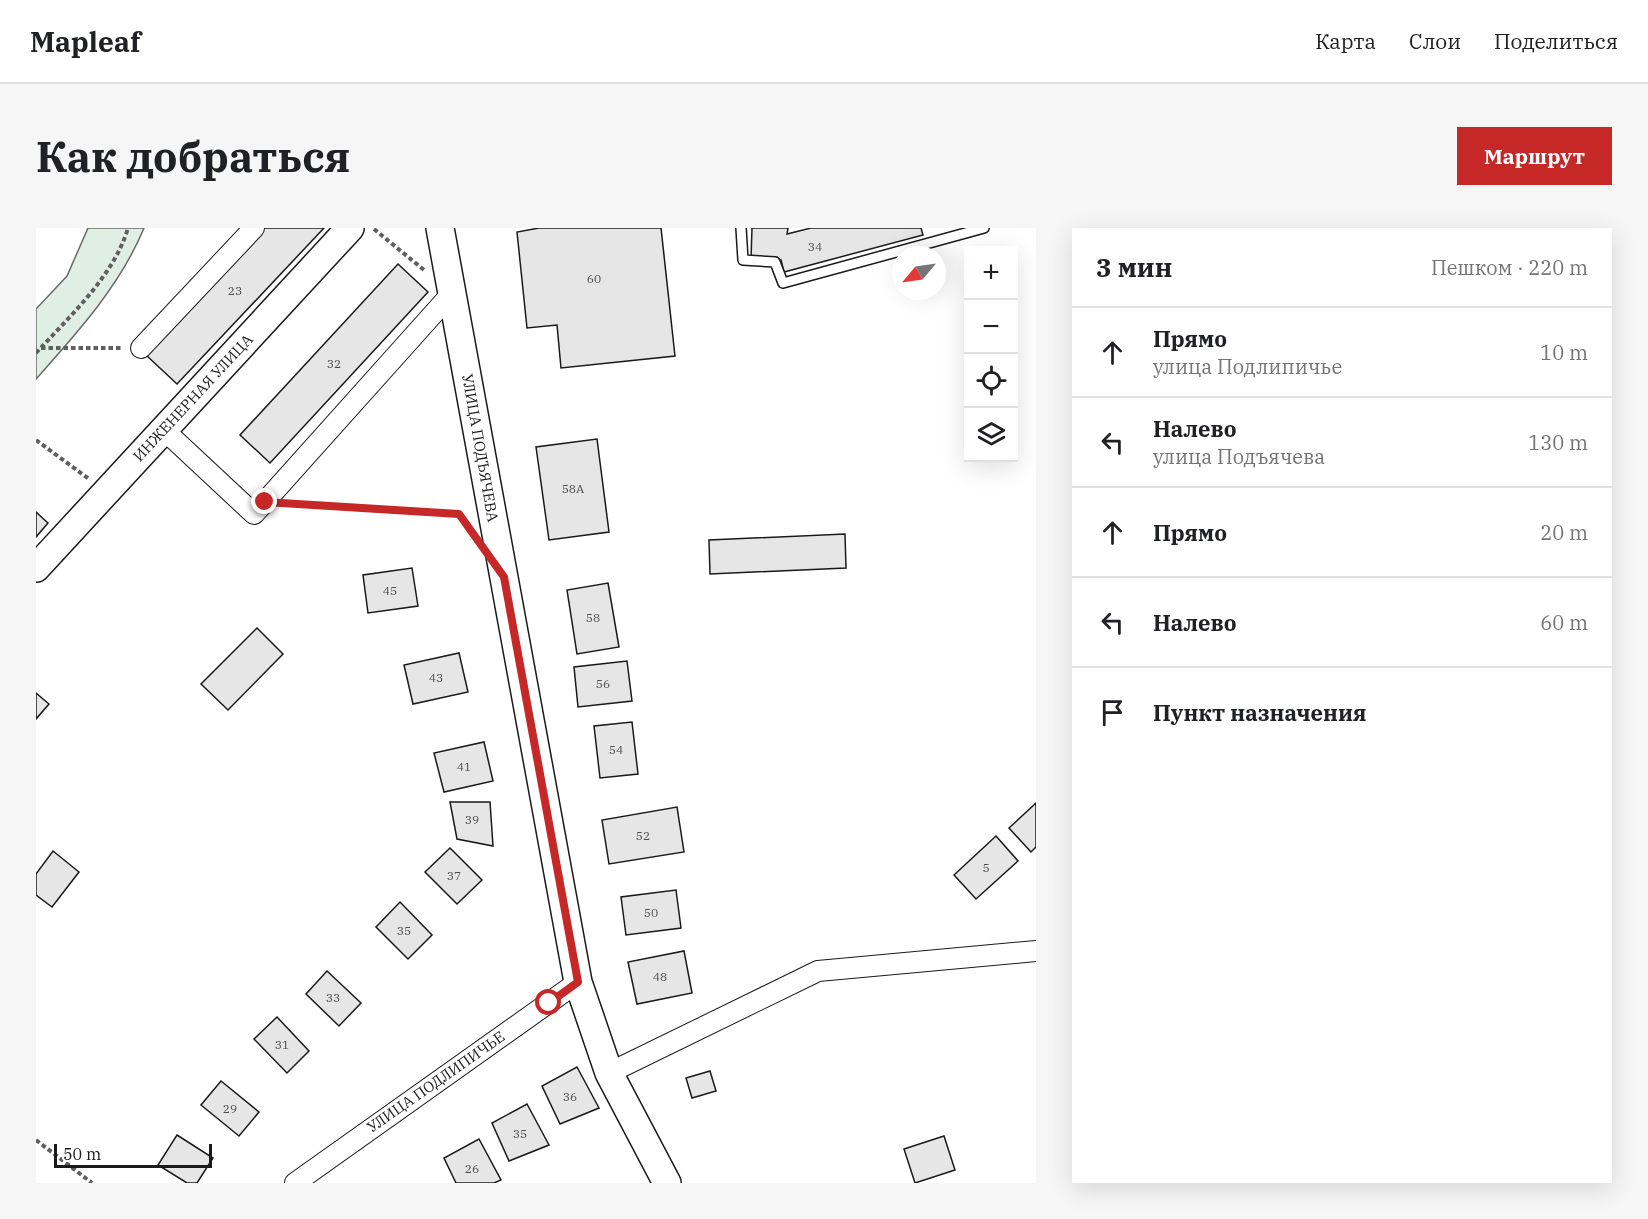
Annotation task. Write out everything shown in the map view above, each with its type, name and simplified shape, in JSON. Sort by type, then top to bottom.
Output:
[{"type":"main road","name":"ИНЖЕНЕРНАЯ УЛИЦА","points":[[36,568],[350,228]]},
{"type":"main road","name":"УЛИЦА ПОДЪЯЧЕВА","points":[[440,228],[578,982],[609,1073],[666,1183]]},
{"type":"street","points":[[141,348],[254,228]]},
{"type":"street","points":[[164,430],[254,514],[452,293]]},
{"type":"street","points":[[609,1073],[818,970],[1036,951]]},
{"type":"street","name":"УЛИЦА ПОДЛИПИЧЬЕ","points":[[295,1183],[578,982]]},
{"type":"lane","points":[[741,228],[743,260],[775,262],[783,283],[984,228]]},
{"type":"path","points":[[36,354],[106,271],[124,242],[128,228]]},
{"type":"path","points":[[373,228],[452,293]]},
{"type":"path","points":[[41,348],[141,348]]},
{"type":"path","points":[[36,440],[107,492]]},
{"type":"path","points":[[265,502],[459,514],[471,532]]},
{"type":"path","points":[[36,1140],[92,1183]]},
{"type":"green space","points":[[88,228],[144,228],[123,270],[110,289],[82,326],[36,379],[36,309],[67,276]]},
{"type":"building","points":[[264,228],[324,228],[177,384],[146,355]]},
{"type":"building","points":[[539,228],[661,228],[675,356],[561,368],[557,325],[527,328],[517,232]]},
{"type":"building","points":[[752,228],[788,228],[787,234],[811,228],[921,228],[923,235],[784,272],[781,260],[751,259]]},
{"type":"building","points":[[398,264],[428,292],[270,463],[240,435]]},
{"type":"building","points":[[597,439],[609,532],[549,540],[536,447]]},
{"type":"building","points":[[36,512],[48,523],[36,537]]},
{"type":"building","points":[[845,534],[846,568],[710,574],[709,540]]},
{"type":"building","points":[[412,568],[418,606],[368,613],[363,575]]},
{"type":"building","points":[[608,583],[619,647],[577,654],[567,590]]},
{"type":"building","points":[[257,628],[283,654],[228,710],[201,684]]},
{"type":"building","points":[[459,653],[468,692],[413,704],[404,665]]},
{"type":"building","points":[[627,661],[632,701],[578,707],[574,667]]},
{"type":"building","points":[[36,693],[49,704],[36,719]]},
{"type":"building","points":[[632,722],[638,774],[600,778],[594,726]]},
{"type":"building","points":[[484,742],[493,781],[444,792],[434,753]]},
{"type":"building","points":[[450,802],[490,802],[493,846],[457,839]]},
{"type":"building","points":[[1036,803],[1036,847],[1031,852],[1009,828]]},
{"type":"building","points":[[677,807],[684,852],[609,864],[602,820]]},
{"type":"building","points":[[996,836],[1018,861],[976,899],[954,875]]},
{"type":"building","points":[[450,848],[482,880],[457,904],[425,872]]},
{"type":"building","points":[[53,851],[79,872],[52,907],[36,895],[36,874]]},
{"type":"building","points":[[676,890],[681,928],[626,935],[621,897]]},
{"type":"building","points":[[400,902],[432,935],[408,959],[376,927]]},
{"type":"building","points":[[684,951],[692,993],[637,1004],[628,962]]},
{"type":"building","points":[[327,971],[361,1003],[339,1026],[306,994]]},
{"type":"building","points":[[277,1017],[309,1051],[287,1073],[254,1039]]},
{"type":"building","points":[[577,1067],[599,1108],[560,1124],[542,1086]]},
{"type":"building","points":[[710,1071],[716,1091],[692,1098],[686,1078]]},
{"type":"building","points":[[221,1081],[259,1112],[239,1136],[201,1105]]},
{"type":"building","points":[[527,1104],[549,1145],[509,1161],[492,1123]]},
{"type":"building","points":[[177,1135],[213,1158],[197,1183],[187,1183],[158,1165]]},
{"type":"building","points":[[944,1136],[955,1170],[915,1183],[904,1149]]},
{"type":"building","points":[[479,1139],[501,1180],[494,1183],[456,1183],[444,1158]]},
{"type":"route","points":[[265,502],[459,514],[504,577],[578,982],[549,1003]]}]
